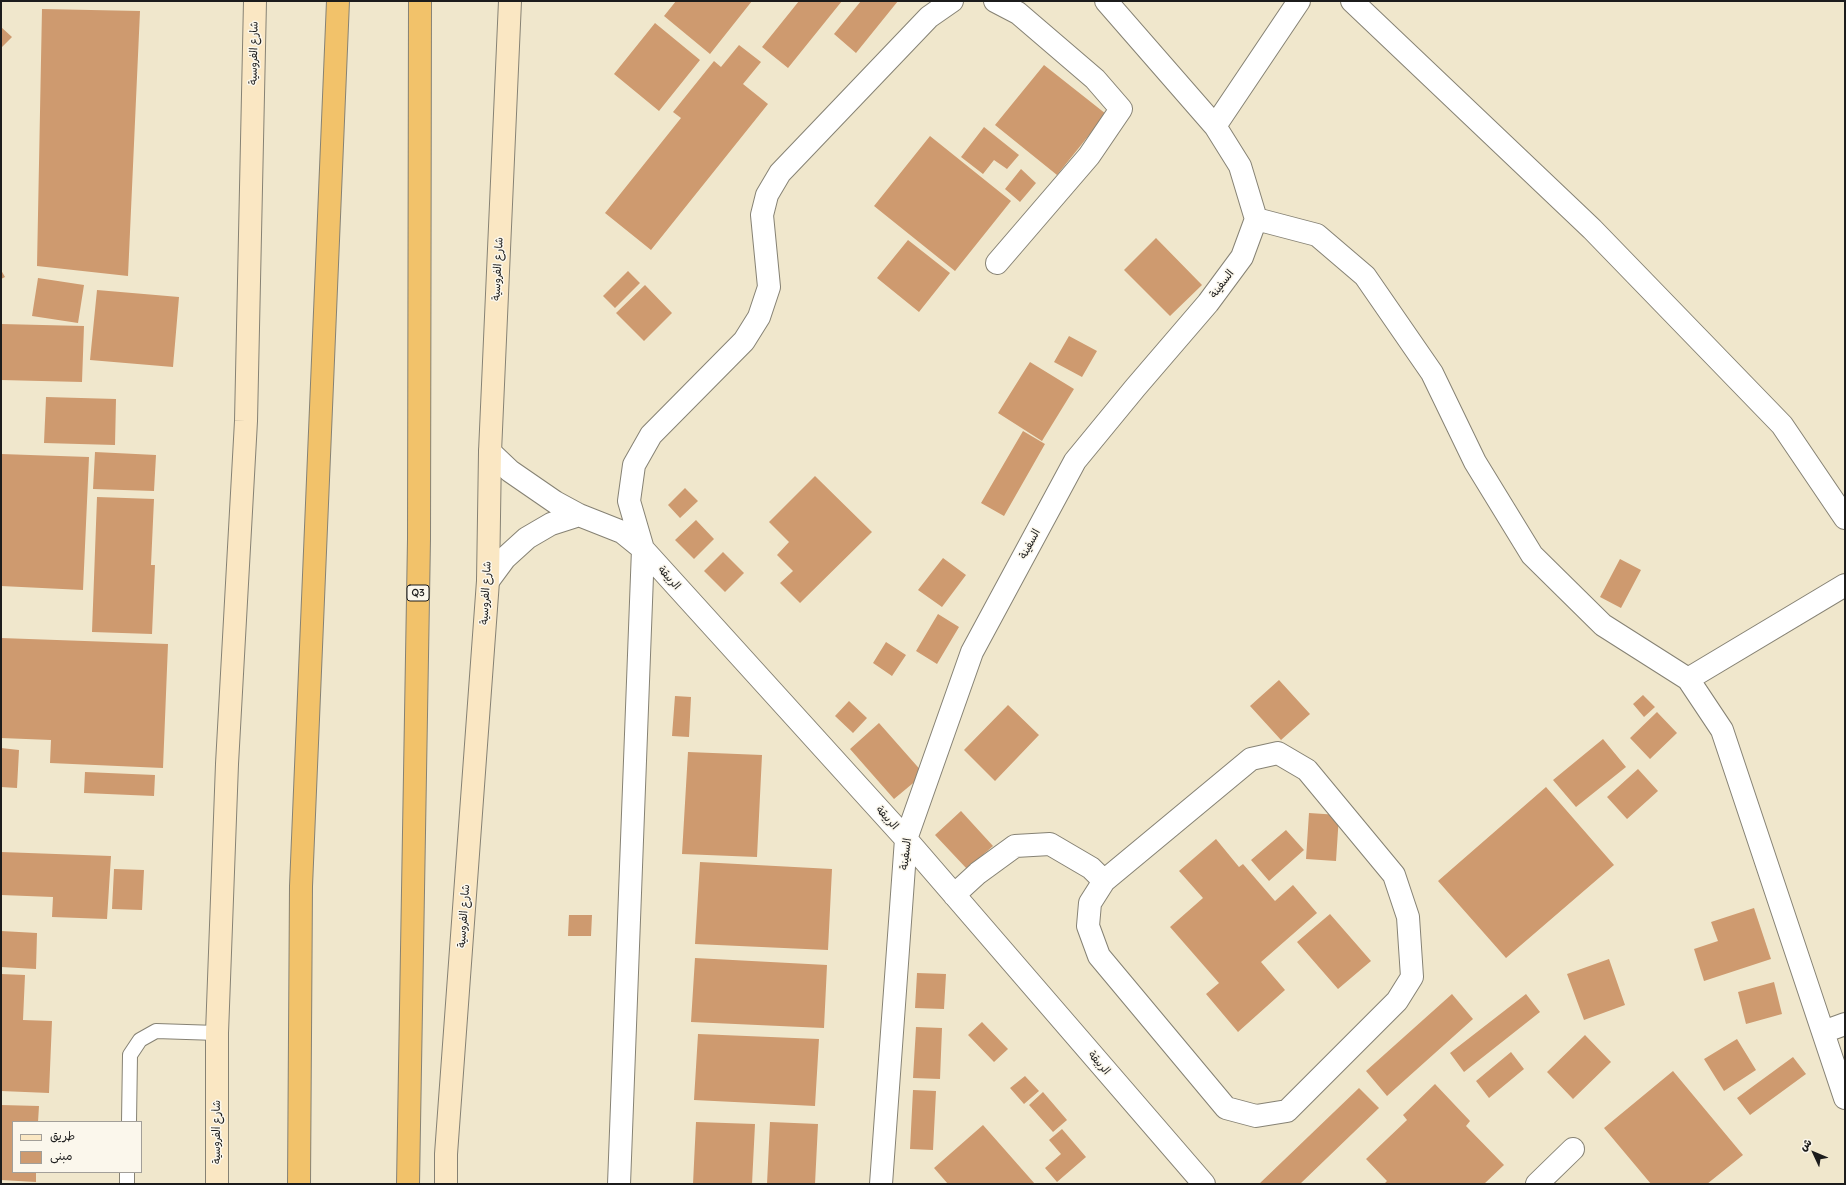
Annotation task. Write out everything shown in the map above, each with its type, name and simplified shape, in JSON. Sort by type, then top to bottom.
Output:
[{"type":"highway","points":[[300,1184],[301,886],[338,1]]},
{"type":"highway","name":"Q3","points":[[408,1184],[419,531],[420,1]]},
{"type":"main road","name":"شارع الفروسية","points":[[217,1184],[217,1032],[227,764],[246,421],[255,1]]},
{"type":"main road","name":"شارع الفروسية","points":[[446,1184],[447,1146],[488,581],[490,452],[510,1]]},
{"type":"street","points":[[619,1184],[643,549],[629,501],[634,465],[651,435],[744,342],[759,317],[769,287],[762,215],[767,195],[780,173],[929,17],[952,1]]},
{"type":"street","points":[[995,1],[1018,13],[1095,79],[1121,109],[1089,156],[997,263]]},
{"type":"street","points":[[1106,1],[1215,126],[1240,166],[1256,220],[1317,235],[1365,276],[1432,373],[1475,462],[1532,555],[1603,625],[1688,679],[1722,730],[1845,1098]]},
{"type":"street","points":[[1215,126],[1299,1]]},
{"type":"street","points":[[1352,1],[1592,229],[1776,419],[1845,518]]},
{"type":"street","name":"السفينة","points":[[881,1184],[906,839],[972,652],[1075,461],[1208,303],[1242,257],[1256,220]]},
{"type":"street","name":"الربيقة","points":[[490,452],[510,471],[532,488],[579,515],[622,532],[643,549],[906,839],[1204,1184]]},
{"type":"street","points":[[488,581],[505,558],[527,538],[551,524],[579,515]]},
{"type":"street","points":[[1688,679],[1845,585]]},
{"type":"street","points":[[1278,753],[1307,770],[1394,875],[1408,916],[1412,977],[1397,1001],[1287,1110],[1256,1116],[1226,1108],[1099,956],[1088,926],[1090,903],[1104,881],[1251,758],[1278,753]]},
{"type":"street","points":[[954,895],[978,873],[1015,846],[1050,844],[1091,868],[1104,881]]},
{"type":"street","points":[[1823,1032],[1845,1024]]},
{"type":"street","points":[[1538,1184],[1573,1149]]},
{"type":"lane","points":[[129,1121],[130,1055],[140,1040],[156,1031],[217,1032]]},
{"type":"lane","points":[[127,1184],[128,1173]]},
{"type":"building","points":[[676,1],[752,1],[710,54],[664,16]]},
{"type":"building","points":[[799,1],[842,1],[788,68],[762,47]]},
{"type":"building","points":[[861,1],[898,1],[856,53],[834,34]]},
{"type":"building","points":[[42,9],[140,11],[128,276],[37,266]]},
{"type":"building","points":[[655,23],[700,60],[659,111],[614,74]]},
{"type":"building","points":[[1,27],[12,37],[1,48]]},
{"type":"building","points":[[739,45],[761,62],[743,84],[768,104],[651,250],[605,213],[681,118],[673,112],[714,61],[721,67]]},
{"type":"building","points":[[1044,65],[1106,114],[1057,175],[995,125]]},
{"type":"building","points":[[984,127],[1019,155],[1007,169],[994,160],[983,174],[961,157]]},
{"type":"building","points":[[930,136],[1011,201],[955,271],[874,206]]},
{"type":"building","points":[[1021,169],[1036,183],[1020,202],[1005,189]]},
{"type":"building","points":[[1156,238],[1202,285],[1170,316],[1124,270]]},
{"type":"building","points":[[908,240],[950,273],[919,312],[877,278]]},
{"type":"building","points":[[1,270],[5,277],[1,279]]},
{"type":"building","points":[[628,271],[640,283],[615,308],[603,296]]},
{"type":"building","points":[[38,278],[84,285],[78,323],[32,316]]},
{"type":"building","points":[[645,285],[672,313],[644,341],[616,313]]},
{"type":"building","points":[[97,290],[179,297],[173,367],[90,360]]},
{"type":"building","points":[[1,324],[84,326],[82,382],[1,380]]},
{"type":"building","points":[[1069,336],[1097,351],[1082,377],[1054,362]]},
{"type":"building","points":[[1030,362],[1074,389],[1042,441],[998,413]]},
{"type":"building","points":[[46,397],[116,399],[115,445],[44,443]]},
{"type":"building","points":[[1023,431],[1045,444],[1004,516],[981,503]]},
{"type":"building","points":[[95,452],[156,455],[154,491],[93,489]]},
{"type":"building","points":[[1,454],[89,457],[83,590],[1,586]]},
{"type":"building","points":[[815,476],[872,532],[800,603],[780,583],[793,571],[777,555],[789,542],[769,522]]},
{"type":"building","points":[[685,488],[698,501],[680,518],[668,505]]},
{"type":"building","points":[[97,497],[154,499],[151,565],[155,565],[152,634],[92,632]]},
{"type":"building","points":[[696,520],[714,539],[694,559],[675,540]]},
{"type":"building","points":[[723,552],[744,573],[725,592],[704,571]]},
{"type":"building","points":[[943,558],[966,575],[942,607],[918,590]]},
{"type":"building","points":[[1620,559],[1641,570],[1621,608],[1600,597]]},
{"type":"building","points":[[938,614],[959,627],[937,664],[916,651]]},
{"type":"building","points":[[1,638],[168,644],[163,768],[50,763],[51,740],[1,738]]},
{"type":"building","points":[[886,642],[906,655],[892,676],[873,663]]},
{"type":"building","points":[[1279,680],[1310,714],[1281,740],[1250,706]]},
{"type":"building","points":[[1643,695],[1655,707],[1644,717],[1633,704]]},
{"type":"building","points":[[675,696],[691,697],[689,737],[672,736]]},
{"type":"building","points":[[849,701],[867,718],[853,733],[835,716]]},
{"type":"building","points":[[1008,705],[1039,735],[995,781],[964,750]]},
{"type":"building","points":[[1657,712],[1677,733],[1650,759],[1630,738]]},
{"type":"building","points":[[879,723],[924,774],[894,799],[850,749]]},
{"type":"building","points":[[1603,739],[1626,767],[1576,807],[1553,780]]},
{"type":"building","points":[[1,748],[19,750],[17,788],[1,787]]},
{"type":"building","points":[[688,752],[762,755],[757,857],[682,854]]},
{"type":"building","points":[[1638,769],[1658,791],[1627,819],[1607,797]]},
{"type":"building","points":[[85,772],[155,775],[154,796],[84,793]]},
{"type":"building","points":[[1546,787],[1614,865],[1506,958],[1438,881]]},
{"type":"building","points":[[961,811],[993,846],[967,869],[935,835]]},
{"type":"building","points":[[1309,813],[1339,815],[1336,861],[1306,859]]},
{"type":"building","points":[[1286,830],[1304,850],[1269,881],[1251,860]]},
{"type":"building","points":[[1216,839],[1239,867],[1243,864],[1275,901],[1293,885],[1317,913],[1261,962],[1285,990],[1238,1032],[1206,994],[1219,983],[1170,927],[1203,898],[1179,871]]},
{"type":"building","points":[[1,852],[111,856],[107,919],[52,917],[53,897],[1,895]]},
{"type":"building","points":[[700,862],[832,869],[828,950],[695,944]]},
{"type":"building","points":[[114,869],[144,870],[142,910],[112,909]]},
{"type":"building","points":[[1754,908],[1771,959],[1704,981],[1694,949],[1718,941],[1711,922]]},
{"type":"building","points":[[1330,914],[1371,961],[1338,989],[1297,942]]},
{"type":"building","points":[[569,915],[592,915],[591,936],[568,936]]},
{"type":"building","points":[[1,931],[37,933],[36,969],[1,967]]},
{"type":"building","points":[[695,958],[827,965],[824,1028],[691,1022]]},
{"type":"building","points":[[1609,959],[1625,1005],[1584,1020],[1567,974]]},
{"type":"building","points":[[917,973],[946,974],[944,1009],[915,1008]]},
{"type":"building","points":[[1,974],[25,975],[23,1020],[52,1021],[49,1093],[1,1091]]},
{"type":"building","points":[[1774,982],[1782,1014],[1746,1024],[1738,992]]},
{"type":"building","points":[[1452,994],[1473,1019],[1387,1096],[1366,1071]]},
{"type":"building","points":[[1526,994],[1540,1012],[1464,1072],[1450,1053]]},
{"type":"building","points":[[982,1022],[1008,1049],[994,1062],[968,1035]]},
{"type":"building","points":[[916,1027],[942,1028],[940,1079],[913,1078]]},
{"type":"building","points":[[698,1034],[819,1039],[815,1106],[694,1100]]},
{"type":"building","points":[[1585,1035],[1611,1062],[1573,1099],[1547,1072]]},
{"type":"building","points":[[1737,1039],[1756,1070],[1724,1091],[1704,1059]]},
{"type":"building","points":[[1511,1052],[1524,1069],[1489,1098],[1476,1081]]},
{"type":"building","points":[[1793,1057],[1806,1074],[1750,1115],[1737,1098]]},
{"type":"building","points":[[1673,1071],[1743,1155],[1707,1184],[1651,1184],[1604,1128]]},
{"type":"building","points":[[1025,1076],[1039,1091],[1024,1104],[1010,1088]]},
{"type":"building","points":[[1435,1084],[1470,1121],[1466,1126],[1504,1165],[1484,1184],[1384,1184],[1387,1181],[1366,1159],[1407,1120],[1403,1115]]},
{"type":"building","points":[[1359,1088],[1379,1108],[1300,1184],[1259,1184]]},
{"type":"building","points":[[913,1090],[936,1091],[933,1150],[910,1149]]},
{"type":"building","points":[[1043,1092],[1067,1120],[1053,1132],[1029,1105]]},
{"type":"building","points":[[1,1105],[39,1106],[38,1121],[12,1121],[12,1173],[36,1173],[36,1182],[1,1180]]},
{"type":"building","points":[[696,1122],[755,1124],[752,1184],[693,1184]]},
{"type":"building","points":[[770,1122],[818,1124],[815,1184],[767,1184]]},
{"type":"building","points":[[983,1125],[1035,1184],[948,1184],[934,1168]]},
{"type":"building","points":[[1062,1129],[1086,1157],[1057,1182],[1045,1168],[1061,1154],[1049,1140]]}]
